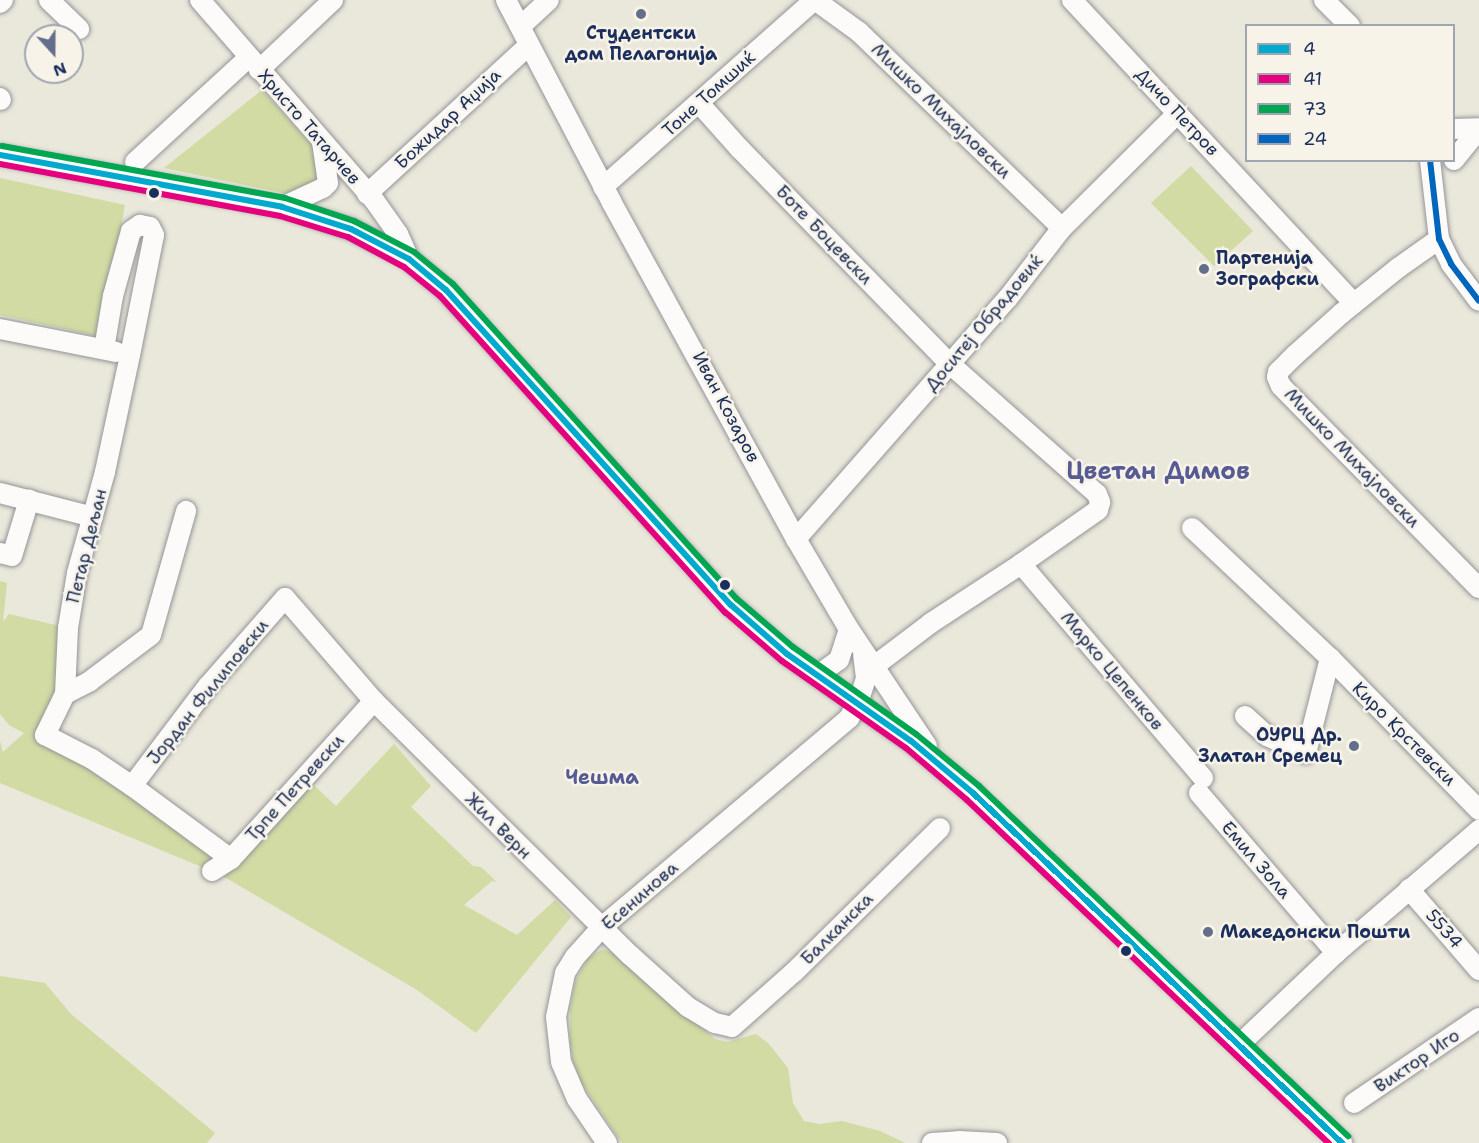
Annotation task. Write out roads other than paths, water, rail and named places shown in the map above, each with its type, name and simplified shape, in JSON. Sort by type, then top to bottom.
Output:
[{"type":"street","points":[[0,3],[3,0]]},
{"type":"street","points":[[49,0],[74,24]]},
{"type":"street","name":"Христо Татарчев","points":[[200,0],[367,194],[398,234],[409,259]]},
{"type":"street","points":[[135,162],[333,0]]},
{"type":"street","name":"Иван Козаров","points":[[506,0],[603,187],[796,539],[849,630],[936,761]]},
{"type":"street","points":[[520,26],[549,0]]},
{"type":"street","name":"Тоне Томшиќ","points":[[603,187],[814,0]]},
{"type":"street","name":"Мишко Михајловски","points":[[814,0],[859,32],[1062,228]]},
{"type":"street","name":"Дичо Петров","points":[[1072,0],[1354,303]]},
{"type":"street","points":[[1324,0],[1348,24]]},
{"type":"street","name":"Божидар Аџија","points":[[367,194],[529,45]]},
{"type":"street","name":"Боте Боцевски","points":[[699,103],[740,149],[950,364]]},
{"type":"street","name":"Доситеј Обрадовиќ","points":[[796,539],[1008,298],[1062,228],[1178,113]]},
{"type":"street","points":[[1455,129],[1479,128]]},
{"type":"street","points":[[1455,158],[1479,128]]},
{"type":"street","points":[[282,207],[323,188],[328,183],[322,141]]},
{"type":"street","points":[[0,155],[282,207],[351,229],[409,259],[446,290],[731,605],[788,654],[936,761],[1015,831],[1342,1143]]},
{"type":"street","points":[[1430,162],[1439,239],[1451,264],[1479,301]]},
{"type":"street","points":[[1434,190],[1452,162]]},
{"type":"street","name":"Петар Дељан","points":[[104,350],[113,296],[131,231],[140,225],[150,227],[154,235],[130,355],[105,472],[77,573],[68,628],[65,694],[45,735],[92,759],[132,786]]},
{"type":"street","name":"Мишко Михајловски","points":[[1439,239],[1398,267],[1354,303],[1283,366],[1278,372],[1278,381],[1479,588]]},
{"type":"street","points":[[0,329],[130,355]]},
{"type":"street","points":[[858,703],[866,678],[868,659],[931,623],[1098,510],[1100,502],[1097,494],[950,364]]},
{"type":"street","points":[[0,494],[93,517]]},
{"type":"street","points":[[6,554],[29,500]]},
{"type":"street","points":[[65,694],[90,681],[151,634],[186,511]]},
{"type":"street","name":"Киро Крстевски","points":[[1192,528],[1330,658],[1479,810]]},
{"type":"street","name":"Марко Цепенков","points":[[1021,564],[1201,785]]},
{"type":"street","name":"Жил Верн","points":[[285,598],[374,701],[602,927],[688,1007],[715,1023],[732,1027]]},
{"type":"street","name":"Јордан Филиповски","points":[[132,786],[208,686],[285,598]]},
{"type":"street","points":[[818,675],[838,660],[849,630]]},
{"type":"street","points":[[1245,716],[1267,736],[1306,753],[1330,658]]},
{"type":"street","name":"Трпе Петревски","points":[[212,871],[231,859],[374,701]]},
{"type":"street","name":"Есенинова","points":[[607,1143],[577,1099],[564,1070],[556,1017],[565,973],[575,957],[602,927],[849,718],[858,703]]},
{"type":"street","name":"Емил Зола","points":[[1201,785],[1336,953]]},
{"type":"street","points":[[132,786],[231,859]]},
{"type":"street","name":"Балканска","points":[[732,1027],[794,972],[940,828]]},
{"type":"street","points":[[1240,1044],[1336,953],[1479,830]]},
{"type":"street","name":"5534","points":[[1408,889],[1479,970]]},
{"type":"street","name":"Виктор Иго","points":[[1354,1103],[1479,1018]]},
{"type":"street","points":[[932,1143],[959,1141],[997,1143]]},
{"type":"place","name":"Студентски дом Пелагонија","points":[[641,14]]},
{"type":"place","name":"Партенија Зографски","points":[[1204,269]]},
{"type":"place","name":"ОУРЦ Др. Златан Сремец","points":[[1354,746]]},
{"type":"place","name":"Македонски Пошти","points":[[1208,932]]},
{"type":"district","name":"Цветан Димов","points":[[1158,472]]},
{"type":"district","name":"Чешма","points":[[602,777]]}]
